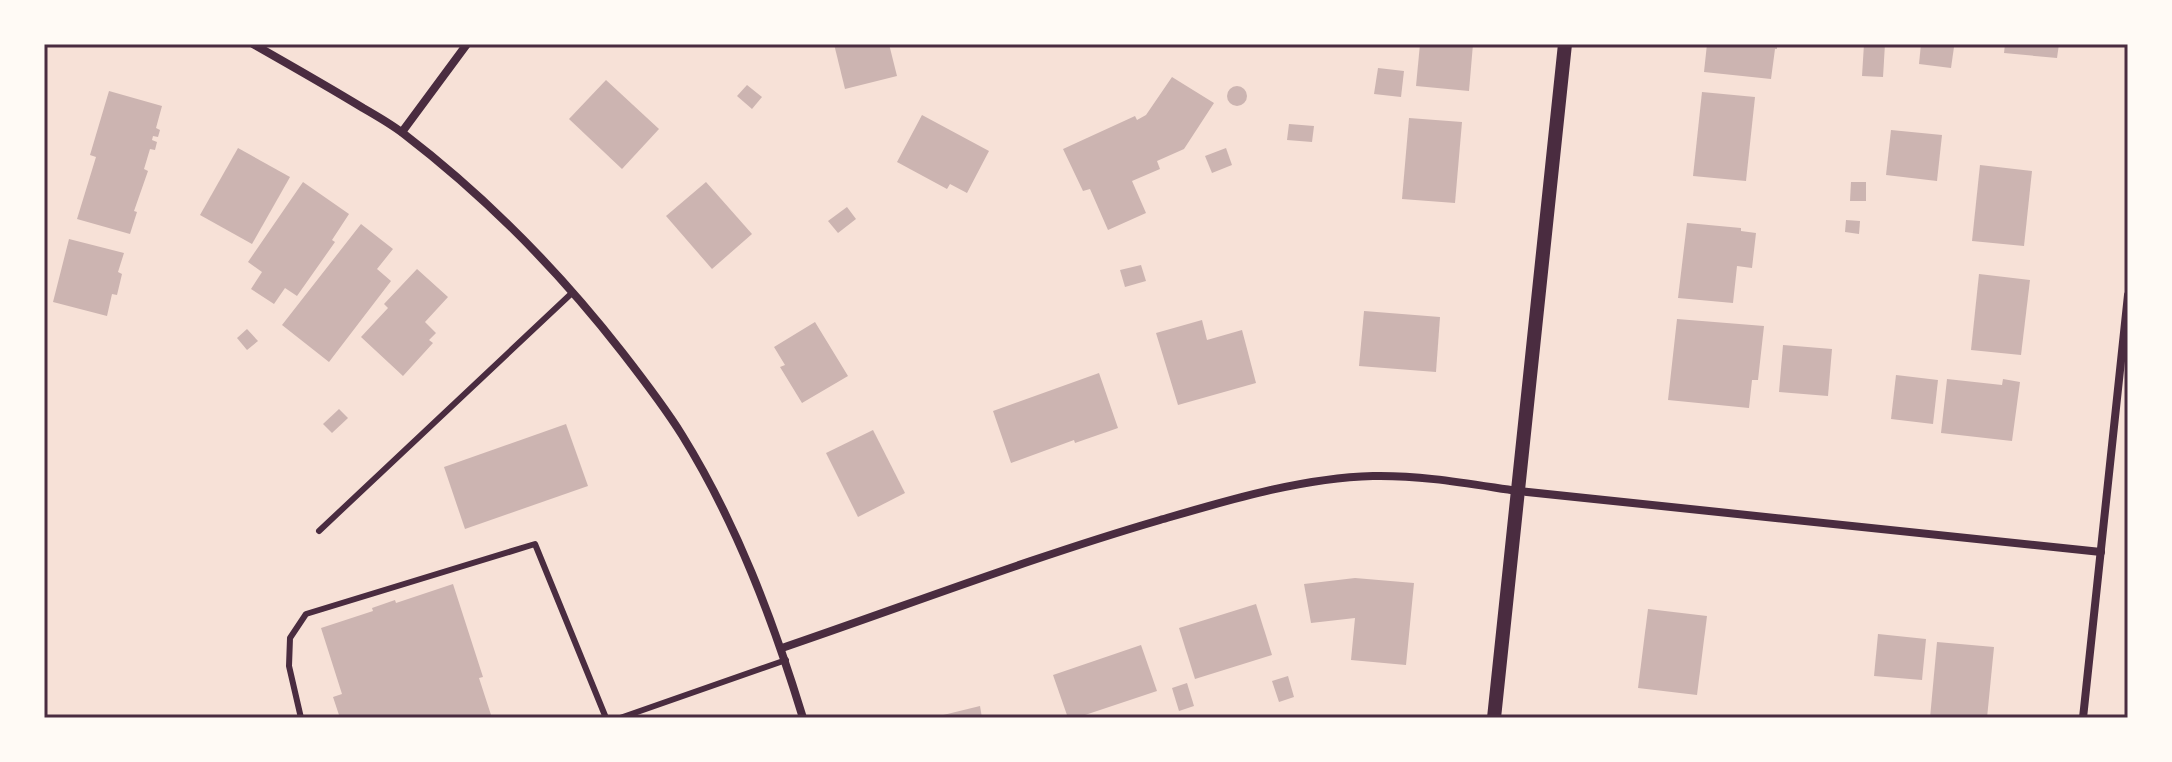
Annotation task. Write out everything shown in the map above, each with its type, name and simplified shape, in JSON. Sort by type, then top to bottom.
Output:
[{"type":"street","points":[[253,44],[402,132],[497,213],[573,292],[645,382],[682,435],[730,522],[782,648],[803,718]]},
{"type":"street","points":[[402,132],[467,44]]},
{"type":"street","points":[[1494,718],[1565,44]]},
{"type":"street","points":[[2083,718],[2128,295]]},
{"type":"street","points":[[782,648],[1094,539],[1210,505],[1307,483],[1374,476],[1445,480],[1518,491],[2101,552]]},
{"type":"lane","points":[[319,531],[573,292]]},
{"type":"lane","points":[[301,718],[289,666],[290,638],[306,614],[535,544],[606,718]]},
{"type":"lane","points":[[620,718],[786,660]]},
{"type":"building","points":[[834,44],[889,44],[897,76],[845,89]]},
{"type":"building","points":[[1420,44],[1473,44],[1469,91],[1416,86]]},
{"type":"building","points":[[1707,44],[1777,44],[1771,79],[1704,72]]},
{"type":"building","points":[[1864,44],[1885,44],[1883,77],[1862,76]]},
{"type":"building","points":[[1921,44],[1954,47],[1951,68],[1919,64]]},
{"type":"building","points":[[2005,44],[2059,44],[2057,58],[2004,53]]},
{"type":"building","points":[[1378,68],[1404,71],[1401,97],[1374,94]]},
{"type":"building","points":[[1172,77],[1214,103],[1184,149],[1157,161],[1160,169],[1132,181],[1146,213],[1108,230],[1090,189],[1083,191],[1063,149],[1135,116],[1137,120],[1146,115]]},
{"type":"building","points":[[606,80],[659,129],[622,169],[569,119]]},
{"type":"building","points":[[747,85],[762,97],[752,109],[737,96]]},
{"type":"building","points":[[1237,86],[1244,89],[1247,96],[1244,103],[1237,106],[1230,103],[1227,96],[1230,89]]},
{"type":"building","points":[[109,91],[162,106],[156,128],[160,130],[158,137],[153,136],[152,140],[157,142],[155,150],[150,149],[144,169],[148,171],[134,211],[137,212],[130,234],[77,219],[96,157],[90,155]]},
{"type":"building","points":[[1702,92],[1755,97],[1746,181],[1693,176]]},
{"type":"building","points":[[922,115],[989,151],[967,193],[950,184],[947,189],[897,162]]},
{"type":"building","points":[[1409,118],[1462,122],[1455,203],[1402,199]]},
{"type":"building","points":[[1289,124],[1314,126],[1312,142],[1287,140]]},
{"type":"building","points":[[1891,130],[1942,135],[1937,181],[1886,175]]},
{"type":"building","points":[[238,148],[290,177],[252,244],[200,215]]},
{"type":"building","points":[[1226,148],[1232,165],[1212,173],[1205,156]]},
{"type":"building","points":[[1980,165],[2032,171],[2024,246],[1972,241]]},
{"type":"building","points":[[303,182],[349,214],[332,240],[335,242],[297,296],[285,288],[274,304],[251,289],[262,272],[248,262]]},
{"type":"building","points":[[706,182],[752,234],[712,269],[666,216]]},
{"type":"building","points":[[1851,182],[1866,182],[1866,201],[1850,201]]},
{"type":"building","points":[[847,207],[856,219],[838,233],[828,221]]},
{"type":"building","points":[[1846,220],[1860,221],[1859,234],[1845,232]]},
{"type":"building","points":[[1687,223],[1741,228],[1741,231],[1756,233],[1752,268],[1737,266],[1733,303],[1678,298]]},
{"type":"building","points":[[361,224],[393,249],[377,269],[391,281],[329,362],[282,325]]},
{"type":"building","points":[[69,239],[124,253],[118,272],[122,274],[117,295],[112,294],[107,316],[53,302]]},
{"type":"building","points":[[1141,265],[1146,281],[1125,287],[1120,270]]},
{"type":"building","points":[[417,269],[448,297],[425,322],[436,333],[429,340],[433,343],[403,376],[361,337],[388,308],[384,304]]},
{"type":"building","points":[[1979,274],[2030,280],[2021,355],[1971,350]]},
{"type":"building","points":[[1364,311],[1440,317],[1436,372],[1359,366]]},
{"type":"building","points":[[1677,319],[1764,326],[1758,380],[1752,380],[1749,408],[1668,400]]},
{"type":"building","points":[[1202,320],[1207,340],[1242,330],[1256,383],[1178,405],[1156,333]]},
{"type":"building","points":[[815,322],[848,376],[802,403],[780,367],[785,365],[774,347]]},
{"type":"building","points":[[247,329],[258,341],[247,350],[237,338]]},
{"type":"building","points":[[1783,345],[1832,349],[1828,396],[1779,392]]},
{"type":"building","points":[[1099,373],[1118,428],[1011,463],[993,411]]},
{"type":"building","points":[[1896,375],[1938,380],[1933,424],[1891,419]]},
{"type":"building","points":[[1947,379],[2002,385],[2003,379],[2020,382],[2012,441],[1941,433]]},
{"type":"building","points":[[339,409],[348,418],[332,433],[323,424]]},
{"type":"building","points":[[566,424],[588,486],[465,529],[444,467]]},
{"type":"building","points":[[873,430],[905,493],[858,517],[826,453]]},
{"type":"building","points":[[1355,578],[1414,583],[1406,665],[1351,660],[1355,618],[1311,623],[1304,584]]},
{"type":"building","points":[[453,584],[483,677],[479,678],[492,718],[340,718],[333,697],[342,694],[321,628],[373,611],[372,608],[395,600],[396,603]]},
{"type":"building","points":[[1256,604],[1272,655],[1195,679],[1179,628]]},
{"type":"building","points":[[1648,609],[1707,616],[1697,695],[1638,688]]},
{"type":"building","points":[[1878,634],[1926,639],[1922,680],[1874,676]]},
{"type":"building","points":[[1937,642],[1994,647],[1987,718],[1930,718]]},
{"type":"building","points":[[1141,645],[1157,691],[1068,718],[1053,675]]},
{"type":"building","points":[[1288,676],[1294,697],[1279,702],[1272,681]]},
{"type":"building","points":[[1187,683],[1194,706],[1179,711],[1172,688]]},
{"type":"building","points":[[980,706],[982,718],[935,718],[935,717]]}]
